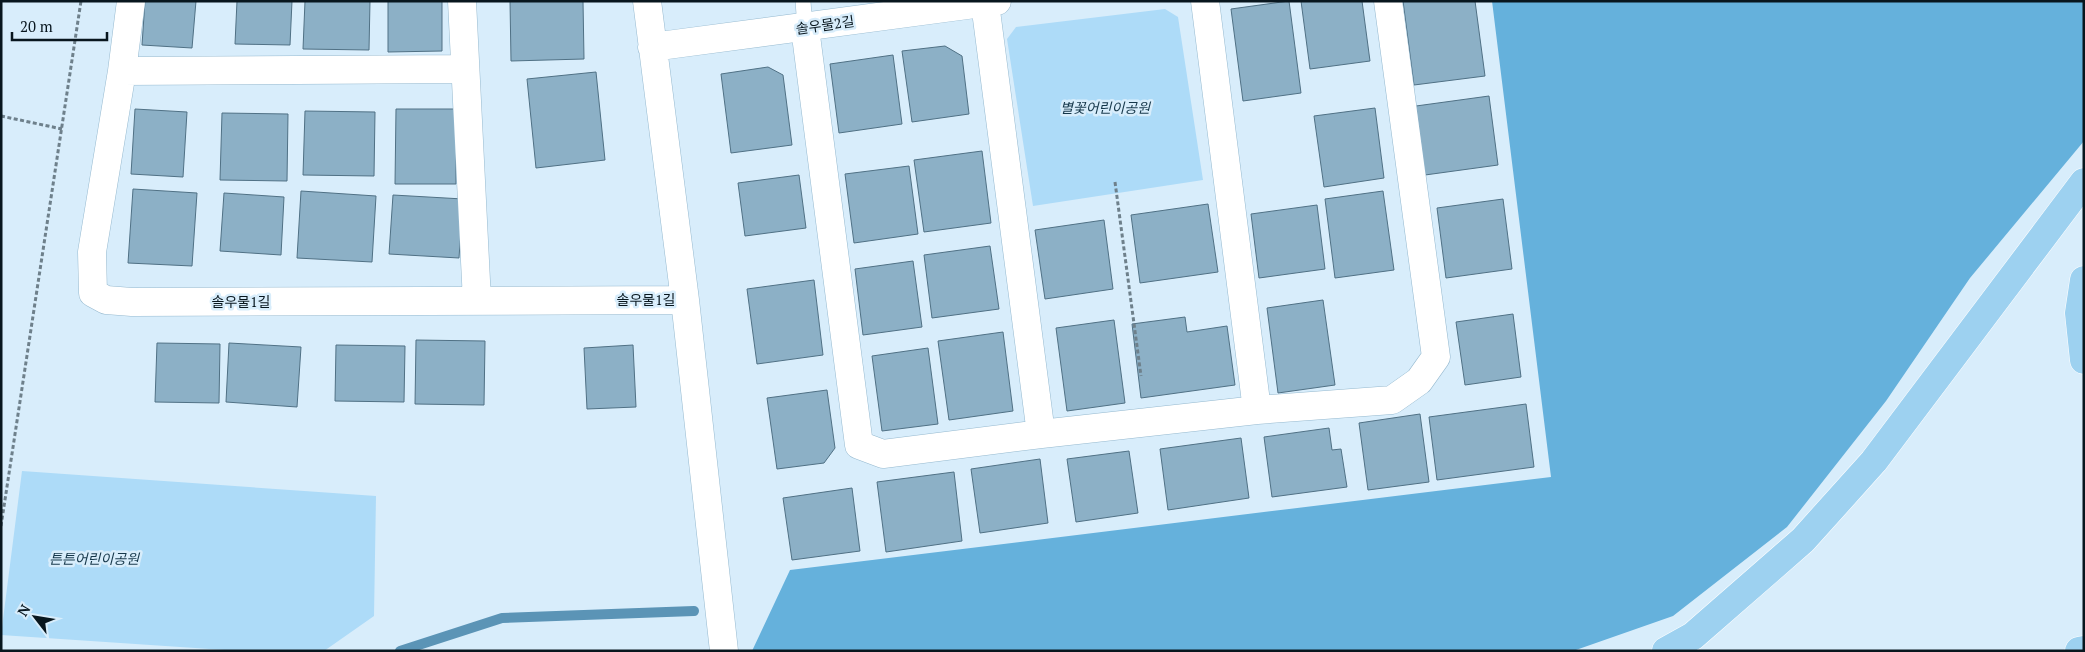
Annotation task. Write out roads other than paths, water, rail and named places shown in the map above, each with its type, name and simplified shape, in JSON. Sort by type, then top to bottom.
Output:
[{"type":"highway","points":[[1666,651],[1693,636],[1803,540],[1874,461],[2084,182]]},
{"type":"highway","points":[[2084,280],[2079,313],[2084,360]]},
{"type":"highway","points":[[2079,651],[2084,650]]},
{"type":"street","name":"솔우물1길","points":[[131,1],[122,71],[92,252],[93,293],[106,300],[132,302],[685,300]]},
{"type":"street","points":[[462,1],[477,301]]},
{"type":"street","points":[[647,1],[685,300],[724,651]]},
{"type":"street","points":[[1205,1],[1257,410]]},
{"type":"street","points":[[804,14],[859,445],[883,454],[1040,434],[1257,410],[1392,400],[1419,381],[1436,356],[1388,1]]},
{"type":"street","points":[[991,2],[1040,434]]},
{"type":"street","name":"솔우물2길","points":[[652,47],[804,14],[991,2]]},
{"type":"street","points":[[122,71],[465,69]]},
{"type":"waterway","points":[[400,651],[502,618],[694,611]]},
{"type":"park label","name":"별꽃어린이공원","points":[[1105,108]]},
{"type":"park label","name":"튼튼어린이공원","points":[[94,559]]}]
